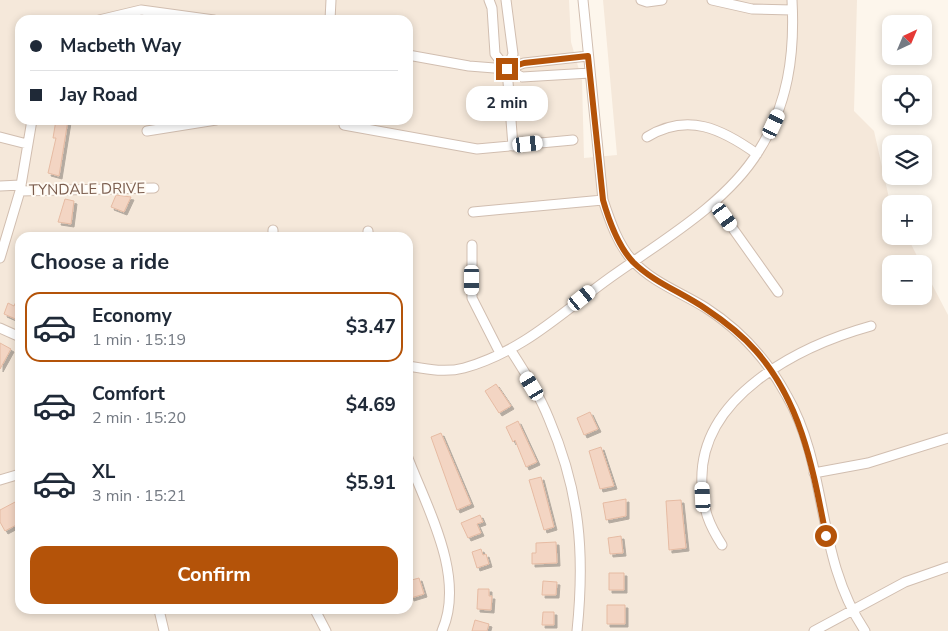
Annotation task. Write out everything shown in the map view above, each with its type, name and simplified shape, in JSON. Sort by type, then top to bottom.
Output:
[{"type":"street","points":[[330,15],[331,0]]},
{"type":"street","points":[[489,0],[492,8],[495,54],[507,69]]},
{"type":"street","points":[[506,0],[513,54],[507,69],[513,146]]},
{"type":"street","points":[[583,0],[603,200],[610,223],[633,261],[658,280],[706,308],[735,330],[756,351],[788,397],[802,431],[814,473],[826,536],[839,582],[851,610],[865,631]]},
{"type":"street","points":[[641,0],[647,2],[662,0]]},
{"type":"street","points":[[413,367],[440,371],[455,370],[477,364],[510,349],[547,328],[633,261],[714,202],[739,178],[757,154],[780,109],[787,83],[794,34],[792,5],[752,9],[712,0]]},
{"type":"street","points":[[120,15],[141,10],[178,15]]},
{"type":"street","points":[[413,56],[469,66],[507,69],[522,76],[590,73]]},
{"type":"street","points":[[507,69],[524,63],[588,56]]},
{"type":"street","points":[[0,258],[20,188],[31,125]]},
{"type":"street","points":[[147,131],[185,125]]},
{"type":"street","points":[[349,125],[477,149],[573,140]]},
{"type":"street","points":[[647,137],[668,127],[708,126],[722,131],[757,154]]},
{"type":"street","points":[[0,137],[27,144]]},
{"type":"street","name":"TYNDALE DRIVE","points":[[0,186],[20,188],[154,188]]},
{"type":"street","points":[[473,212],[603,200]]},
{"type":"street","points":[[714,202],[778,292]]},
{"type":"street","points":[[472,245],[472,298],[500,353]]},
{"type":"street","points":[[722,545],[706,520],[702,476],[704,455],[716,423],[745,391],[771,372],[825,341],[871,326]]},
{"type":"street","points":[[0,328],[15,335]]},
{"type":"street","points":[[510,349],[549,418],[576,504],[582,548],[582,588],[577,631]]},
{"type":"street","points":[[814,473],[868,464],[948,438]]},
{"type":"street","points":[[413,471],[435,528],[449,576],[449,607],[442,631]]},
{"type":"street","points":[[0,480],[15,476]]},
{"type":"street","points":[[814,631],[906,582],[948,567]]},
{"type":"street","points":[[160,614],[164,631]]},
{"type":"street","points":[[317,614],[326,631]]},
{"type":"shaded area","points":[[0,0],[569,0],[571,42],[582,80],[584,158],[617,155],[603,0],[857,0],[854,111],[874,131],[882,167],[882,185],[886,185],[888,195],[882,195],[882,245],[912,245],[916,255],[882,255],[882,305],[932,305],[932,284],[948,315],[948,631],[0,631]]},
{"type":"building","points":[[55,125],[67,125],[59,176],[48,173],[56,138],[53,138]]},
{"type":"building","points":[[116,195],[131,197],[124,212],[111,207]]},
{"type":"building","points":[[65,199],[74,201],[71,224],[58,222]]},
{"type":"building","points":[[8,303],[14,306],[15,304],[15,319],[4,314]]},
{"type":"building","points":[[0,343],[11,349],[0,369]]},
{"type":"building","points":[[496,384],[511,406],[499,413],[485,391]]},
{"type":"building","points":[[590,412],[598,429],[584,435],[577,418]]},
{"type":"building","points":[[518,421],[537,462],[526,467],[515,440],[513,442],[506,427]]},
{"type":"building","points":[[441,433],[471,504],[457,510],[431,437]]},
{"type":"building","points":[[601,447],[614,486],[600,489],[589,451]]},
{"type":"building","points":[[541,477],[554,527],[544,530],[529,480]]},
{"type":"building","points":[[626,499],[626,516],[606,520],[603,503]]},
{"type":"building","points":[[681,500],[686,548],[669,550],[666,501]]},
{"type":"building","points":[[15,502],[15,526],[5,531],[0,522],[0,510]]},
{"type":"building","points":[[480,515],[483,522],[477,524],[481,533],[468,538],[461,523]]},
{"type":"building","points":[[621,536],[623,553],[610,554],[608,538]]},
{"type":"building","points":[[556,542],[557,563],[532,564],[532,553],[536,553],[536,543]]},
{"type":"building","points":[[481,549],[483,555],[486,554],[489,564],[477,568],[472,552]]},
{"type":"building","points":[[609,573],[624,573],[624,590],[609,590]]},
{"type":"building","points":[[419,578],[424,594],[413,597],[413,580]]},
{"type":"building","points":[[543,581],[557,582],[556,595],[542,595]]},
{"type":"building","points":[[478,589],[489,589],[489,596],[492,596],[491,610],[477,609]]},
{"type":"building","points":[[607,605],[625,605],[625,624],[607,624]]},
{"type":"building","points":[[543,612],[554,612],[554,625],[542,625]]},
{"type":"building","points":[[475,620],[489,624],[487,631],[472,631]]},
{"type":"route","points":[[507,69],[524,63],[588,56],[603,200],[610,223],[633,261],[658,280],[706,308],[735,330],[756,351],[771,372],[788,397],[802,431],[814,473],[826,536]]}]
